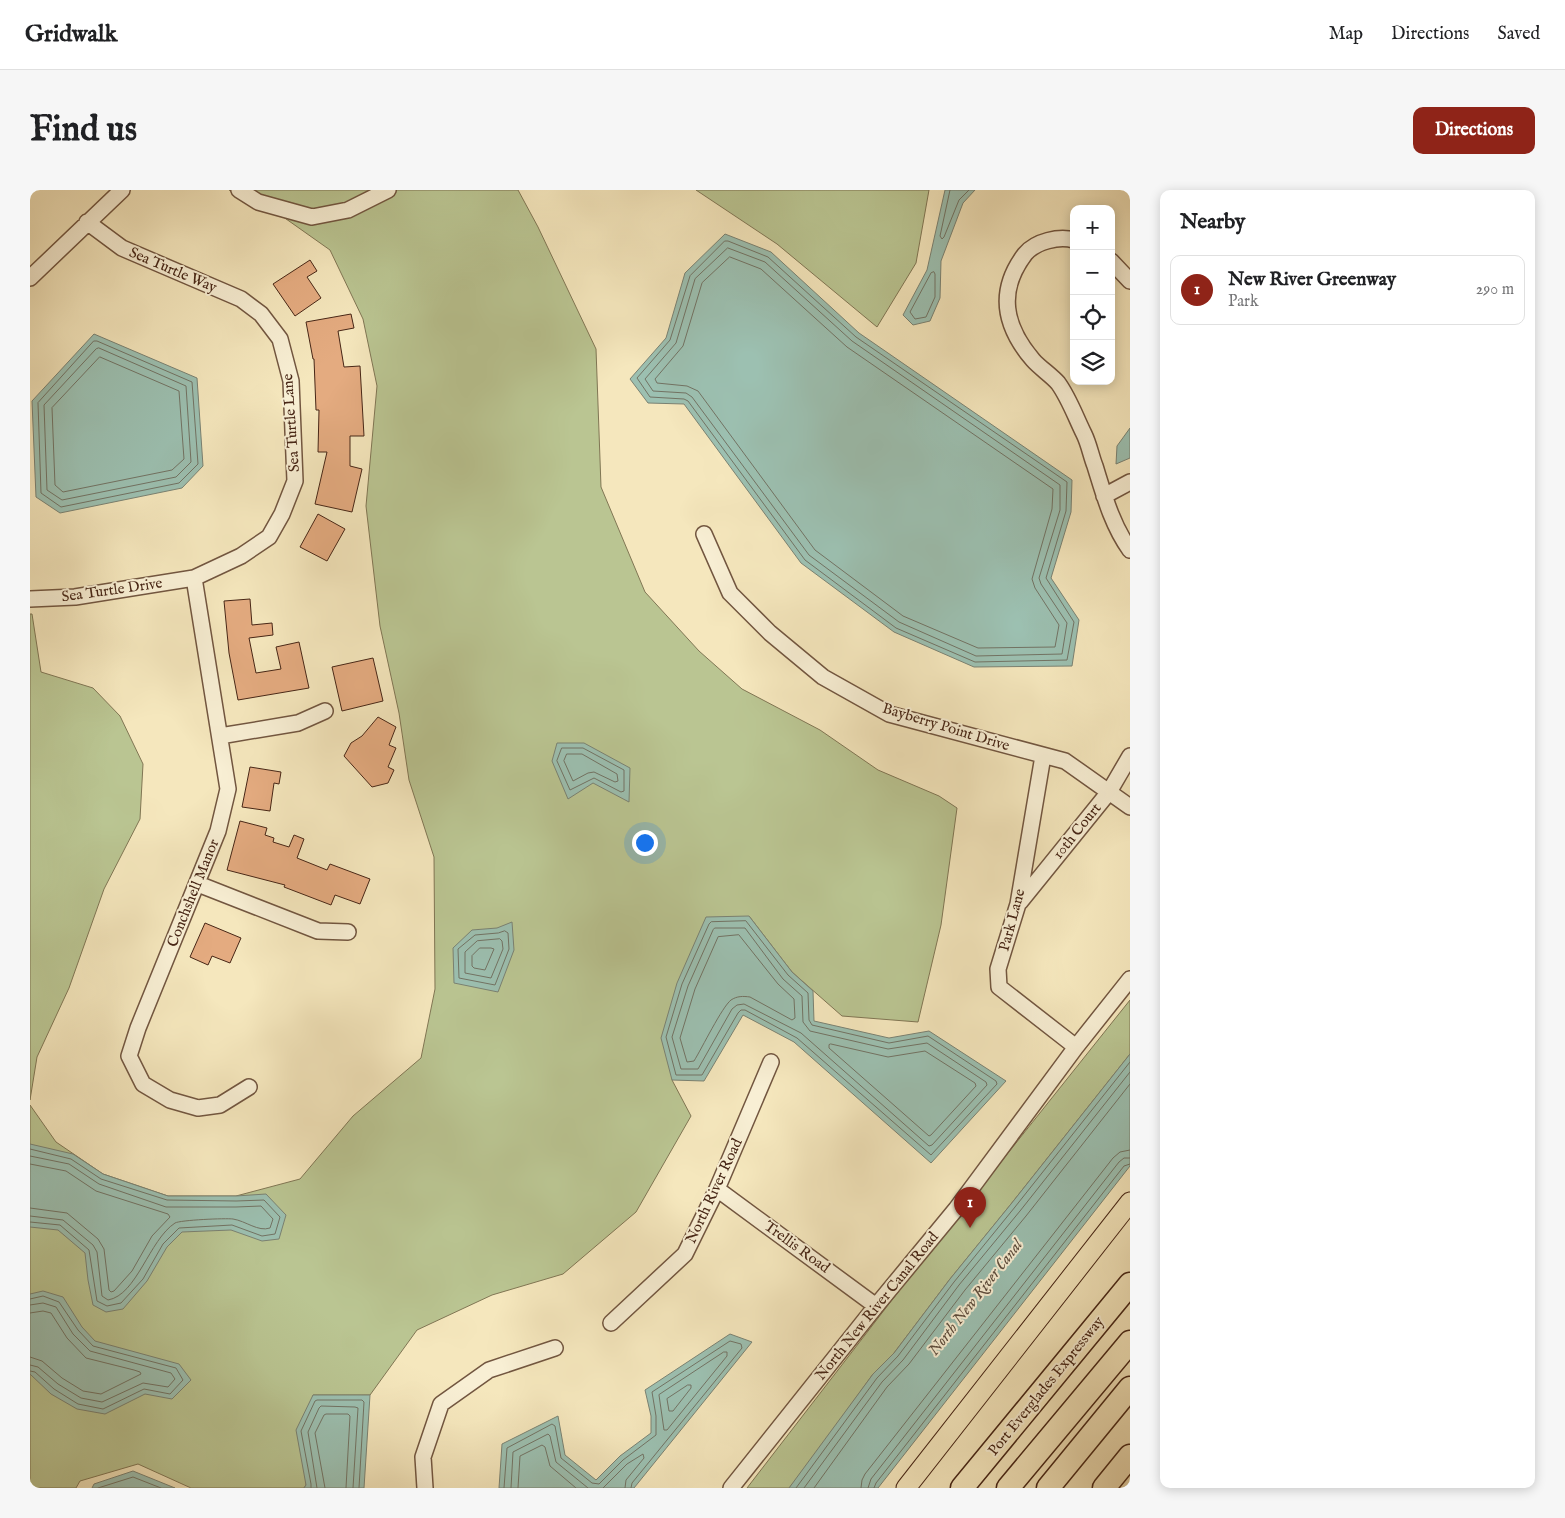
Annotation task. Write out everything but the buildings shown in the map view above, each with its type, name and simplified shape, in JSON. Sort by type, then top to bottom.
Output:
[{"type":"highway","name":"Port Everglades Expressway","points":[[962,1488],[1130,1284]]},
{"type":"highway","points":[[1008,1488],[1130,1342]]},
{"type":"highway","points":[[1048,1488],[1130,1388]]},
{"type":"highway","points":[[1104,1488],[1130,1456]]},
{"type":"main road","points":[[906,1488],[1130,1202]]},
{"type":"street","points":[[30,278],[122,190]]},
{"type":"street","points":[[240,190],[258,202],[312,217],[348,210],[388,190]]},
{"type":"street","name":"Sea Turtle Way","points":[[88,222],[122,248],[241,299],[261,314]]},
{"type":"street","points":[[1070,239],[1064,238],[1046,241],[1028,250],[1010,282],[1006,308],[1015,336],[1033,360],[1058,383],[1074,414],[1086,439],[1104,496],[1119,535],[1130,550]]},
{"type":"street","points":[[1115,265],[1130,281]]},
{"type":"street","name":"Sea Turtle Lane","points":[[194,578],[241,556],[269,537],[282,514],[295,481],[291,380],[280,339],[261,314]]},
{"type":"street","points":[[1104,496],[1130,482]]},
{"type":"street","name":"Bayberry Point Drive","points":[[704,534],[730,593],[770,633],[823,677],[889,714],[1065,761],[1130,807]]},
{"type":"street","name":"Sea Turtle Drive","points":[[30,599],[75,597],[194,578]]},
{"type":"street","name":"Conchshell Manor","points":[[194,578],[228,789],[218,831],[138,1028],[130,1056],[143,1084],[170,1100],[198,1108],[220,1105],[249,1087]]},
{"type":"street","points":[[220,736],[298,723],[325,711]]},
{"type":"street","name":"Park Lane","points":[[1043,756],[1018,904],[998,970],[999,987],[1076,1047]]},
{"type":"street","name":"10th Court","points":[[1018,904],[1109,792],[1130,756]]},
{"type":"street","points":[[198,884],[318,931],[348,932]]},
{"type":"street","name":"North New River Canal Road","points":[[731,1488],[956,1209],[1076,1047],[1130,979]]},
{"type":"street","name":"North River Road","points":[[611,1323],[685,1254],[717,1189],[771,1062]]},
{"type":"street","name":"Trellis Road","points":[[717,1189],[876,1306]]},
{"type":"street","points":[[425,1488],[423,1457],[441,1404],[488,1370],[555,1348]]},
{"type":"green space","points":[[229,190],[518,190],[538,227],[596,349],[601,487],[645,592],[699,651],[742,689],[820,730],[878,770],[939,796],[957,808],[941,925],[918,1022],[842,1016],[792,972],[749,916],[672,1080],[691,1116],[636,1212],[563,1274],[492,1295],[417,1330],[370,1395],[313,1395],[306,1485],[304,1488],[191,1488],[138,1464],[80,1481],[76,1488],[30,1488],[30,1105],[56,1142],[103,1174],[168,1196],[236,1196],[300,1179],[353,1116],[421,1058],[435,989],[434,857],[409,780],[399,713],[380,626],[366,506],[377,386],[363,319],[330,250],[272,209]]},
{"type":"green space","points":[[696,190],[929,190],[916,263],[877,327],[777,244]]},
{"type":"green space","points":[[30,614],[32,614],[41,672],[93,688],[120,716],[143,764],[140,819],[104,889],[69,988],[37,1057],[30,1100]]},
{"type":"green space","points":[[1130,1000],[1130,1054],[950,1279],[894,1353],[873,1374],[800,1476],[789,1488],[747,1488],[929,1252]]},
{"type":"water","points":[[945,190],[975,190],[963,203],[941,261],[940,298],[930,321],[913,325],[903,315],[927,270]]},
{"type":"water","points":[[725,234],[771,252],[859,333],[1072,480],[1071,512],[1051,578],[1079,620],[1072,666],[974,667],[894,632],[801,563],[684,404],[648,403],[630,379],[666,338],[685,273]]},
{"type":"water","points":[[94,334],[197,378],[203,466],[182,488],[60,513],[36,497],[32,401]]},
{"type":"water","points":[[1130,428],[1130,458],[1116,464],[1117,446]]},
{"type":"water","points":[[557,743],[584,743],[630,768],[629,802],[593,783],[568,799],[552,761]]},
{"type":"water","points":[[749,916],[792,972],[813,991],[814,1021],[889,1038],[929,1031],[1006,1081],[931,1163],[794,1042],[743,1015],[704,1081],[672,1080],[661,1038],[677,983],[706,917]]},
{"type":"water","points":[[512,922],[514,950],[498,992],[454,983],[453,948],[472,930],[497,928]]},
{"type":"water","name":"North New River Canal","points":[[1130,1054],[1130,1166],[878,1488],[789,1488],[873,1374],[894,1353],[950,1279]]},
{"type":"water","points":[[30,1144],[73,1154],[103,1174],[168,1196],[266,1194],[286,1215],[279,1239],[262,1241],[231,1230],[182,1232],[167,1247],[147,1281],[123,1309],[106,1312],[93,1305],[85,1253],[58,1230],[30,1227]]},
{"type":"water","points":[[43,1291],[63,1297],[82,1327],[95,1341],[179,1364],[191,1380],[172,1399],[145,1394],[105,1414],[77,1409],[51,1394],[30,1374],[30,1294]]},
{"type":"water","points":[[730,1334],[752,1342],[634,1488],[499,1488],[502,1444],[558,1416],[565,1455],[596,1480],[620,1456],[651,1433],[651,1416],[645,1390]]},
{"type":"water","points":[[313,1395],[370,1395],[364,1488],[304,1488],[306,1485],[296,1430]]},
{"type":"water","points":[[133,1471],[175,1488],[92,1488],[94,1484]]},
{"type":"place","name":"New River Greenway","points":[[970,1228]]}]
